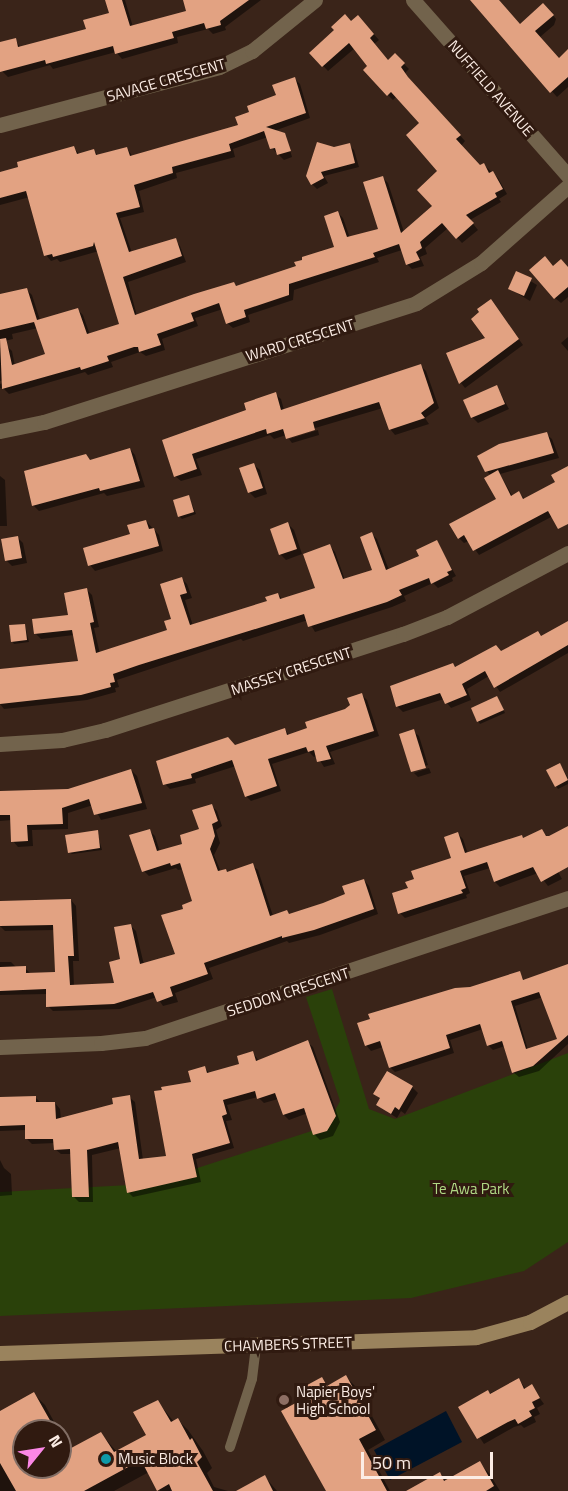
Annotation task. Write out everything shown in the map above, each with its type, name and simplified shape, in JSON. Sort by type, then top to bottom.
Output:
[{"type":"main road","name":"CHAMBERS STREET","points":[[0,1353],[476,1338],[530,1322],[568,1302]]},
{"type":"street","name":"SAVAGE CRESCENT","points":[[0,125],[219,67],[252,51],[315,0]]},
{"type":"street","name":"NUFFIELD AVENUE","points":[[413,0],[568,176]]},
{"type":"street","name":"WARD CRESCENT","points":[[0,431],[44,422],[416,303],[481,262],[568,186]]},
{"type":"street","name":"MASSEY CRESCENT","points":[[0,744],[62,740],[105,730],[392,638],[447,617],[568,553]]},
{"type":"street","name":"SEDDON CRESCENT","points":[[0,1047],[101,1043],[145,1038],[568,898]]},
{"type":"lane","points":[[230,1447],[252,1379],[256,1345]]},
{"type":"green space","name":"Te Awa Park","points":[[332,989],[369,1109],[395,1119],[568,1053],[568,1242],[524,1271],[411,1298],[0,1316],[0,1192],[148,1184],[327,1126],[340,1101],[306,997]]},
{"type":"water","points":[[446,1411],[462,1442],[390,1480],[374,1450]]},
{"type":"building","points":[[105,0],[122,0],[130,26],[186,11],[183,0],[249,0],[220,21],[221,25],[206,29],[204,23],[172,32],[174,38],[115,54],[113,46],[46,64],[45,60],[0,72],[0,42],[16,38],[18,47],[86,29],[83,20],[109,13]]},
{"type":"building","points":[[470,0],[499,0],[520,24],[543,3],[554,15],[535,31],[559,58],[568,49],[568,77],[550,93]]},
{"type":"building","points":[[345,14],[351,21],[358,15],[374,34],[370,38],[388,60],[395,53],[405,63],[401,67],[408,77],[461,135],[456,139],[480,165],[484,163],[489,173],[493,171],[503,189],[495,193],[497,197],[466,215],[474,223],[456,239],[442,223],[420,242],[422,248],[416,252],[420,260],[406,265],[399,244],[373,253],[375,257],[289,284],[289,295],[244,310],[246,317],[226,324],[219,303],[191,313],[194,321],[157,334],[161,345],[139,352],[138,347],[134,347],[107,356],[109,361],[81,370],[80,367],[2,389],[0,339],[6,338],[12,365],[45,354],[34,322],[0,330],[0,294],[27,288],[37,320],[78,308],[87,334],[119,324],[94,242],[93,246],[53,257],[52,254],[44,256],[26,191],[0,198],[0,172],[18,167],[17,162],[74,146],[77,154],[94,149],[96,155],[127,147],[130,156],[238,125],[235,117],[249,112],[247,106],[276,95],[272,85],[295,77],[306,113],[266,127],[285,133],[291,151],[277,155],[275,148],[270,149],[264,131],[229,144],[231,151],[172,167],[173,173],[134,185],[140,207],[116,213],[129,252],[176,238],[182,256],[123,277],[135,315],[194,294],[234,282],[236,286],[296,266],[294,262],[302,260],[302,257],[334,247],[324,216],[338,211],[347,237],[378,229],[363,182],[383,176],[401,233],[432,206],[417,190],[437,171],[406,135],[419,123],[391,92],[387,96],[363,70],[367,66],[349,43],[322,67],[309,53],[334,30],[331,27]]},
{"type":"building","points":[[317,142],[334,147],[350,143],[355,163],[321,172],[324,178],[311,185],[306,176]]},
{"type":"building","points":[[545,256],[553,266],[561,259],[568,267],[568,287],[554,299],[529,270]]},
{"type":"building","points":[[516,271],[532,278],[524,296],[508,289]]},
{"type":"building","points":[[491,299],[519,339],[459,384],[446,353],[485,338],[471,319],[479,312],[477,309]]},
{"type":"building","points":[[421,364],[434,403],[421,413],[425,418],[389,430],[379,402],[313,422],[315,430],[286,439],[283,429],[267,434],[266,429],[192,454],[197,469],[174,477],[162,440],[246,410],[244,403],[276,392],[281,410]]},
{"type":"building","points":[[497,385],[505,404],[471,418],[463,400]]},
{"type":"building","points":[[547,432],[554,453],[485,472],[477,456],[499,444]]},
{"type":"building","points":[[130,448],[140,481],[100,491],[99,488],[32,506],[24,471],[86,454],[90,460]]},
{"type":"building","points":[[254,463],[263,488],[248,493],[239,468]]},
{"type":"building","points":[[568,466],[568,524],[558,529],[548,511],[473,551],[464,535],[458,539],[449,524],[496,499],[484,478],[498,470],[511,496],[519,491],[523,499],[555,482],[551,475]]},
{"type":"building","points":[[189,495],[194,512],[178,517],[173,500]]},
{"type":"building","points":[[146,520],[149,529],[154,528],[159,546],[88,566],[83,548],[130,534],[127,525]]},
{"type":"building","points":[[288,522],[297,549],[279,555],[270,529]]},
{"type":"building","points":[[372,532],[386,570],[419,556],[416,550],[437,540],[452,570],[447,572],[449,575],[431,584],[429,578],[399,590],[402,595],[387,602],[308,627],[304,614],[139,665],[113,674],[115,682],[110,683],[111,687],[81,695],[0,704],[0,669],[78,661],[72,630],[34,634],[32,619],[68,615],[64,593],[87,588],[94,622],[90,623],[96,653],[167,630],[164,621],[171,619],[160,584],[182,577],[187,593],[180,595],[190,625],[267,601],[265,597],[278,593],[280,599],[315,588],[303,554],[330,544],[343,579],[372,570],[360,537]]},
{"type":"building","points":[[18,536],[22,558],[5,561],[1,539]]},
{"type":"building","points":[[568,621],[568,645],[494,688],[485,671],[462,684],[467,695],[445,704],[440,693],[396,707],[390,686],[453,663],[455,667],[496,645],[501,651],[538,631],[541,636]]},
{"type":"building","points":[[25,624],[27,640],[11,642],[9,625]]},
{"type":"building","points":[[362,693],[374,731],[326,746],[331,759],[317,762],[314,750],[308,752],[306,747],[268,759],[277,786],[245,797],[232,760],[191,774],[192,778],[163,785],[156,761],[228,737],[235,745],[285,728],[287,735],[307,728],[305,722],[345,709],[350,705],[347,698]]},
{"type":"building","points":[[497,696],[504,710],[477,722],[471,708]]},
{"type":"building","points":[[414,729],[426,768],[411,772],[399,734]]},
{"type":"building","points":[[560,763],[568,780],[555,787],[546,770]]},
{"type":"building","points":[[131,769],[142,803],[94,815],[89,799],[62,808],[63,824],[27,825],[28,841],[11,842],[10,815],[0,815],[0,791],[68,789]]},
{"type":"building","points":[[212,804],[218,821],[212,824],[215,836],[210,849],[218,871],[226,869],[227,872],[253,863],[270,916],[287,910],[289,914],[323,903],[345,894],[342,886],[364,879],[374,909],[314,930],[282,938],[282,936],[204,963],[208,974],[170,987],[173,996],[157,1002],[153,992],[114,1004],[46,1007],[46,989],[0,991],[0,967],[26,966],[26,973],[55,972],[53,925],[0,926],[0,901],[71,899],[74,956],[68,956],[70,985],[114,983],[109,962],[120,959],[114,927],[131,924],[140,964],[175,954],[161,915],[183,909],[182,905],[192,901],[180,863],[171,866],[170,863],[142,872],[129,835],[150,829],[157,851],[182,844],[180,835],[199,829],[192,810]]},
{"type":"building","points":[[568,826],[568,867],[541,882],[533,867],[494,882],[487,862],[460,871],[466,888],[461,890],[463,893],[398,914],[392,893],[408,888],[405,882],[414,879],[411,871],[451,858],[444,837],[458,832],[465,853],[522,835],[523,838],[542,829],[546,836],[549,836]]},
{"type":"building","points":[[98,830],[100,848],[68,853],[65,835]]},
{"type":"building","points":[[568,964],[568,1035],[533,1066],[512,1073],[502,1041],[487,1046],[480,1024],[446,1035],[450,1048],[389,1068],[380,1041],[365,1046],[357,1023],[370,1019],[368,1014],[520,971],[523,980]],"holes":[[[539,992],[557,1039],[526,1049],[511,1001]]]},
{"type":"building","points":[[308,1040],[336,1116],[327,1131],[313,1135],[304,1108],[283,1115],[275,1093],[257,1099],[255,1091],[223,1100],[227,1114],[222,1116],[230,1143],[192,1154],[197,1177],[127,1193],[118,1142],[87,1150],[89,1197],[72,1197],[70,1149],[54,1150],[53,1139],[25,1139],[25,1125],[0,1126],[0,1097],[36,1096],[36,1102],[55,1102],[56,1119],[113,1104],[112,1098],[130,1095],[139,1159],[166,1156],[154,1091],[162,1090],[161,1087],[191,1082],[188,1071],[205,1066],[207,1073],[239,1064],[237,1056],[253,1051],[256,1061]]},
{"type":"building","points":[[387,1071],[413,1086],[399,1110],[395,1107],[391,1114],[376,1105],[380,1098],[373,1094]]},
{"type":"building","points":[[346,1375],[376,1430],[359,1439],[387,1491],[326,1491],[281,1411],[303,1399],[298,1390],[322,1377],[327,1386]]},
{"type":"building","points":[[519,1378],[524,1389],[532,1384],[540,1398],[532,1402],[535,1408],[529,1411],[532,1416],[518,1424],[515,1419],[477,1439],[458,1407],[488,1390],[490,1394]]},
{"type":"building","points":[[34,1392],[49,1419],[12,1419],[12,1479],[72,1479],[72,1448],[101,1432],[114,1452],[146,1435],[133,1412],[158,1400],[171,1422],[178,1418],[190,1440],[192,1438],[202,1457],[197,1462],[213,1491],[172,1491],[169,1484],[157,1491],[141,1460],[84,1491],[16,1491],[0,1463],[0,1411]]},
{"type":"building","points":[[480,1461],[494,1486],[486,1491],[406,1491],[440,1472],[444,1481]]},
{"type":"building","points":[[265,1475],[273,1491],[236,1491]]},
{"type":"place","name":"Napier Boys' High School","points":[[284,1400]]},
{"type":"place","name":"Music Block","points":[[106,1459]]}]
